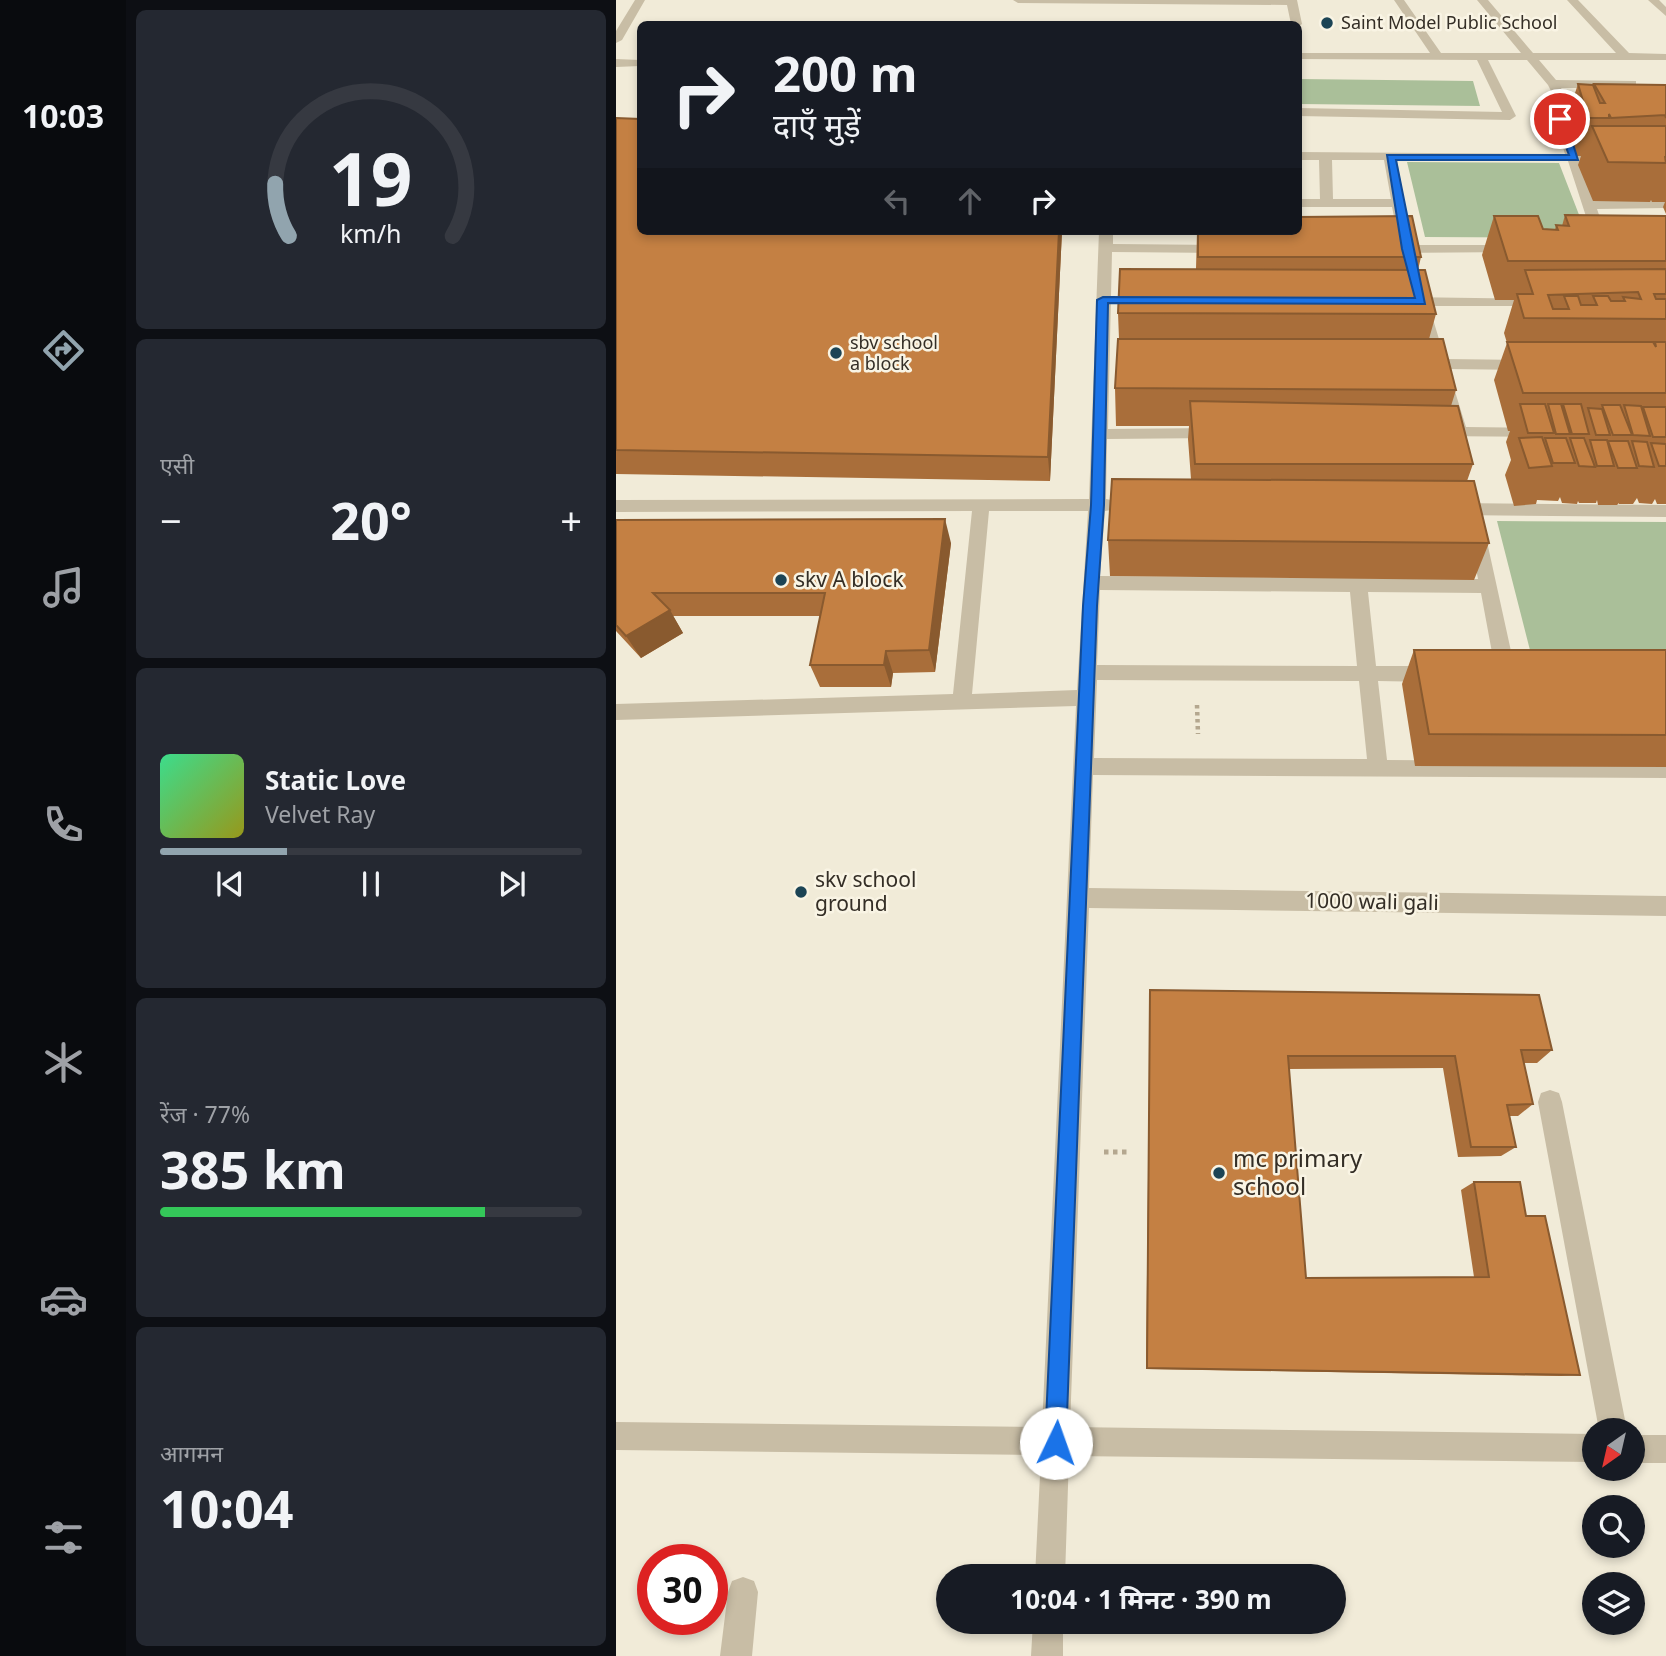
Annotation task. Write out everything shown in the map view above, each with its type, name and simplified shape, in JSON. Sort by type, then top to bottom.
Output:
[{"type":"street","points":[[616,40],[640,0]]},
{"type":"street","points":[[1018,0],[1292,1],[1295,21]]},
{"type":"street","points":[[1399,0],[1437,55]]},
{"type":"street","points":[[1482,0],[1553,84],[1569,114]]},
{"type":"street","points":[[1572,0],[1625,56]]},
{"type":"street","points":[[1653,0],[1666,13]]},
{"type":"street","points":[[616,51],[637,51]]},
{"type":"street","points":[[1302,59],[1437,55],[1666,57]]},
{"type":"street","points":[[1302,112],[1510,116],[1480,55]]},
{"type":"street","points":[[616,63],[637,63]]},
{"type":"street","points":[[1553,84],[1633,84]]},
{"type":"street","points":[[1583,114],[1569,114],[1560,119],[1603,249]]},
{"type":"street","points":[[1302,156],[1666,158]]},
{"type":"street","points":[[1325,157],[1327,203]]},
{"type":"street","points":[[1390,157],[1409,255]]},
{"type":"street","points":[[1302,203],[1399,203]]},
{"type":"street","points":[[1589,205],[1666,204]]},
{"type":"street","points":[[1051,1564],[1087,672],[1097,505],[1097,434],[1107,362],[1110,300],[1105,240],[1233,249]]},
{"type":"street","points":[[1380,249],[1409,255],[1525,249]]},
{"type":"street","points":[[1393,301],[1419,295],[1557,302]]},
{"type":"street","points":[[1419,295],[1459,432]]},
{"type":"street","points":[[1401,364],[1547,365]]},
{"type":"street","points":[[1417,432],[1555,433]]},
{"type":"street","points":[[1097,434],[1236,433]]},
{"type":"street","points":[[962,701],[981,505]]},
{"type":"street","points":[[618,507],[1125,506]]},
{"type":"street","points":[[1432,509],[1666,511]]},
{"type":"street","points":[[1474,510],[1505,674]]},
{"type":"street","points":[[1091,583],[1487,586]]},
{"type":"street","points":[[1358,585],[1378,768]]},
{"type":"street","points":[[1087,672],[1450,674]]},
{"type":"street","points":[[616,712],[1086,698]]},
{"type":"street","points":[[1083,765],[1666,770]]},
{"type":"street","name":"1000 wali gali","points":[[1078,898],[1666,906]]},
{"type":"street","points":[[1550,1101],[1612,1418]]},
{"type":"street","points":[[616,1436],[1582,1448]]},
{"type":"street","points":[[1645,1449],[1666,1449]]},
{"type":"street","points":[[736,1656],[743,1592]]},
{"type":"street","points":[[1046,1656],[1047,1634]]},
{"type":"path","points":[[1197,672],[1198,766]]},
{"type":"green space","points":[[1302,79],[1473,81],[1480,106],[1302,104]]},
{"type":"green space","points":[[1407,162],[1559,163],[1588,238],[1425,237]]},
{"type":"green space","points":[[1497,521],[1666,522],[1666,659],[1532,658]]},
{"type":"building","points":[[1578,84],[1593,85],[1600,103],[1605,103],[1594,84],[1666,85],[1666,118],[1665,115],[1611,118],[1609,114],[1609,118],[1588,118]]},
{"type":"building","name":"sbv school a block","points":[[616,118],[637,119],[637,235],[1059,235],[1048,457],[616,450]]},
{"type":"building","points":[[1592,126],[1666,126],[1666,163],[1608,162]]},
{"type":"building","points":[[1565,215],[1666,216],[1666,261],[1508,261],[1494,216],[1538,216],[1543,229],[1558,230],[1556,225],[1569,226]]},
{"type":"building","points":[[1412,216],[1421,257],[1198,257],[1198,235],[1302,235],[1302,217]]},
{"type":"building","points":[[1120,269],[1425,270],[1436,314],[1118,313]]},
{"type":"building","points":[[1666,269],[1666,294],[1654,294],[1656,299],[1666,299],[1666,319],[1524,318],[1517,294],[1533,294],[1525,270]],"holes":[[[1638,292],[1641,299],[1623,297],[1625,301],[1611,301],[1608,296],[1593,296],[1597,305],[1581,305],[1578,296],[1564,296],[1569,309],[1553,309],[1548,295]]]},
{"type":"building","points":[[1118,339],[1443,339],[1456,390],[1115,388]]},
{"type":"building","points":[[1507,342],[1653,342],[1656,347],[1655,342],[1666,342],[1666,393],[1523,393]]},
{"type":"building","points":[[1190,401],[1458,406],[1473,464],[1195,464]]},
{"type":"building","points":[[1520,404],[1545,404],[1554,433],[1528,433]]},
{"type":"building","points":[[1548,404],[1561,404],[1570,434],[1556,434]]},
{"type":"building","points":[[1563,404],[1581,404],[1589,434],[1572,434]]},
{"type":"building","points":[[1602,405],[1620,405],[1632,435],[1613,435]]},
{"type":"building","points":[[1624,405],[1641,406],[1650,436],[1633,435]]},
{"type":"building","points":[[1643,407],[1666,407],[1666,437],[1653,437]]},
{"type":"building","points":[[1588,408],[1602,409],[1610,435],[1596,435]]},
{"type":"building","points":[[1542,437],[1552,466],[1529,468],[1519,438]]},
{"type":"building","points":[[1545,438],[1566,438],[1575,463],[1553,463]]},
{"type":"building","points":[[1570,438],[1584,438],[1595,467],[1579,466]]},
{"type":"building","points":[[1590,440],[1607,440],[1614,466],[1597,466]]},
{"type":"building","points":[[1608,441],[1628,441],[1637,468],[1618,468]]},
{"type":"building","points":[[1632,441],[1647,442],[1654,467],[1639,466]]},
{"type":"building","points":[[1651,443],[1666,444],[1666,466],[1659,466]]},
{"type":"building","points":[[1112,479],[1474,481],[1489,543],[1108,540]]},
{"type":"building","name":"skv A block","points":[[945,519],[929,650],[886,651],[884,665],[810,665],[825,593],[653,593],[670,610],[626,636],[616,625],[616,520]]},
{"type":"building","points":[[1414,650],[1666,650],[1666,735],[1429,734]]},
{"type":"building","name":"mc primary school","points":[[1150,990],[1539,995],[1552,1050],[1521,1050],[1533,1104],[1507,1105],[1516,1147],[1471,1147],[1455,1056],[1288,1056],[1306,1278],[1489,1277],[1474,1182],[1520,1182],[1526,1216],[1545,1216],[1580,1375],[1147,1368]]},
{"type":"place","name":"Saint Model Public School","points":[[1327,23]]},
{"type":"place","name":"sbv school a block","points":[[836,353]]},
{"type":"place","name":"skv A block","points":[[781,580]]},
{"type":"place","name":"skv school ground","points":[[801,892]]},
{"type":"place","name":"mc primary school","points":[[1219,1173]]},
{"type":"route","points":[[1056,1443],[1091,583],[1097,505],[1103,300],[1421,302],[1407,249],[1390,157],[1575,158],[1560,119]]}]
